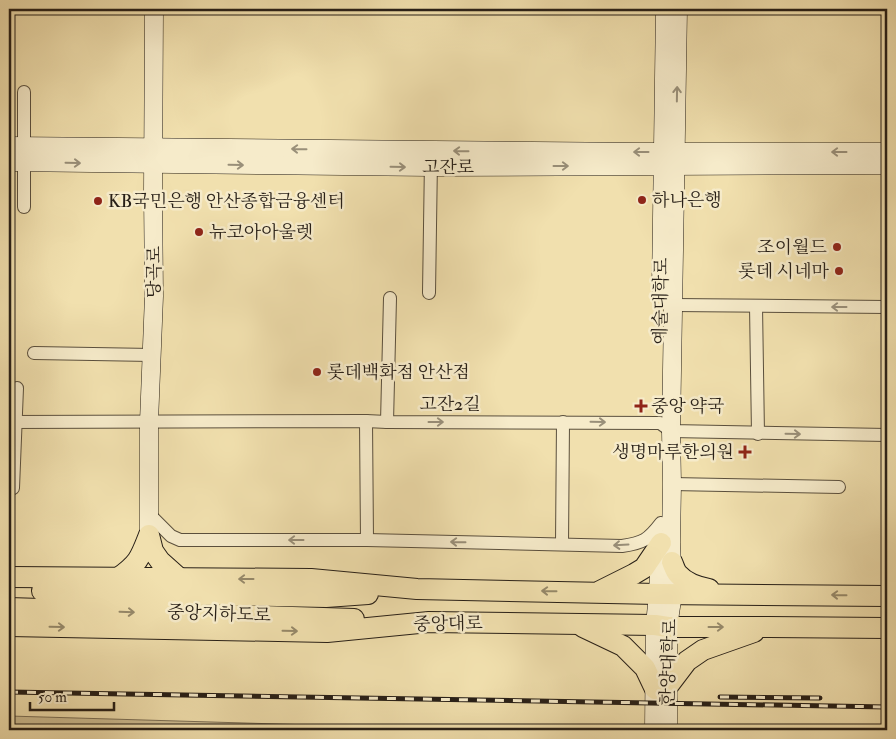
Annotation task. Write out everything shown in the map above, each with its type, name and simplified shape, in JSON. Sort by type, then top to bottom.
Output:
[{"type":"main road","points":[[598,592],[644,568],[661,533]]},
{"type":"main road","points":[[118,578],[139,560],[149,535]]},
{"type":"main road","points":[[149,535],[153,551],[160,561],[179,578]]},
{"type":"main road","points":[[672,562],[678,574],[687,582],[702,588],[760,594]]},
{"type":"main road","name":"중앙대로","points":[[9,577],[311,579],[417,589],[887,596]]},
{"type":"main road","name":"중앙지하도로","points":[[9,590],[326,597],[417,589]]},
{"type":"main road","name":"중앙지하도로","points":[[9,608],[428,622]]},
{"type":"main road","name":"중앙대로","points":[[9,626],[327,632],[428,622],[887,628]]},
{"type":"main road","points":[[576,624],[623,646],[645,668],[661,688],[687,661],[703,650],[769,627]]},
{"type":"street","name":"당곡로","points":[[149,535],[149,422],[154,296],[154,9]]},
{"type":"street","name":"예술대학로","points":[[665,9],[673,305],[661,533],[666,594]]},
{"type":"street","name":"예술대학로","points":[[666,594],[672,562],[672,484],[666,427],[669,160],[678,9]]},
{"type":"street","points":[[24,92],[17,154],[24,207]]},
{"type":"street","name":"고잔로","points":[[669,160],[887,152]]},
{"type":"street","name":"고잔로","points":[[17,154],[669,160],[887,165]]},
{"type":"street","points":[[429,293],[431,159]]},
{"type":"street","points":[[387,422],[390,298]]},
{"type":"street","points":[[673,305],[887,307]]},
{"type":"street","points":[[756,306],[758,434]]},
{"type":"street","points":[[34,353],[152,355]]},
{"type":"street","points":[[13,488],[12,422],[17,388]]},
{"type":"street","points":[[366,421],[367,540]]},
{"type":"street","name":"고잔2길","points":[[12,422],[563,422],[758,434],[887,435]]},
{"type":"street","points":[[562,544],[563,422]]},
{"type":"street","points":[[672,484],[839,487]]},
{"type":"street","points":[[150,515],[171,536],[180,540],[367,540],[622,546],[642,542],[649,536],[661,533]]},
{"type":"street","name":"한양대학로","points":[[666,594],[661,626],[661,688],[668,730]]},
{"type":"street","name":"한양대학로","points":[[654,730],[661,688]]},
{"type":"shaded area","points":[[9,716],[480,730],[9,730]]},
{"type":"railway","points":[[9,692],[887,707]]},
{"type":"railway","points":[[720,697],[820,698]]},
{"type":"place","name":"하나은행","points":[[642,200]]},
{"type":"place","name":"KB국민은행 안산종합금융센터","points":[[98,201]]},
{"type":"place","name":"뉴코아아울렛","points":[[199,232]]},
{"type":"place","name":"조이월드","points":[[837,247]]},
{"type":"place","name":"롯데 시네마","points":[[839,271]]},
{"type":"place","name":"롯데백화점 안산점","points":[[317,372]]},
{"type":"place","name":"중앙 약국","points":[[641,406]]},
{"type":"place","name":"생명마루한의원","points":[[745,452]]}]
